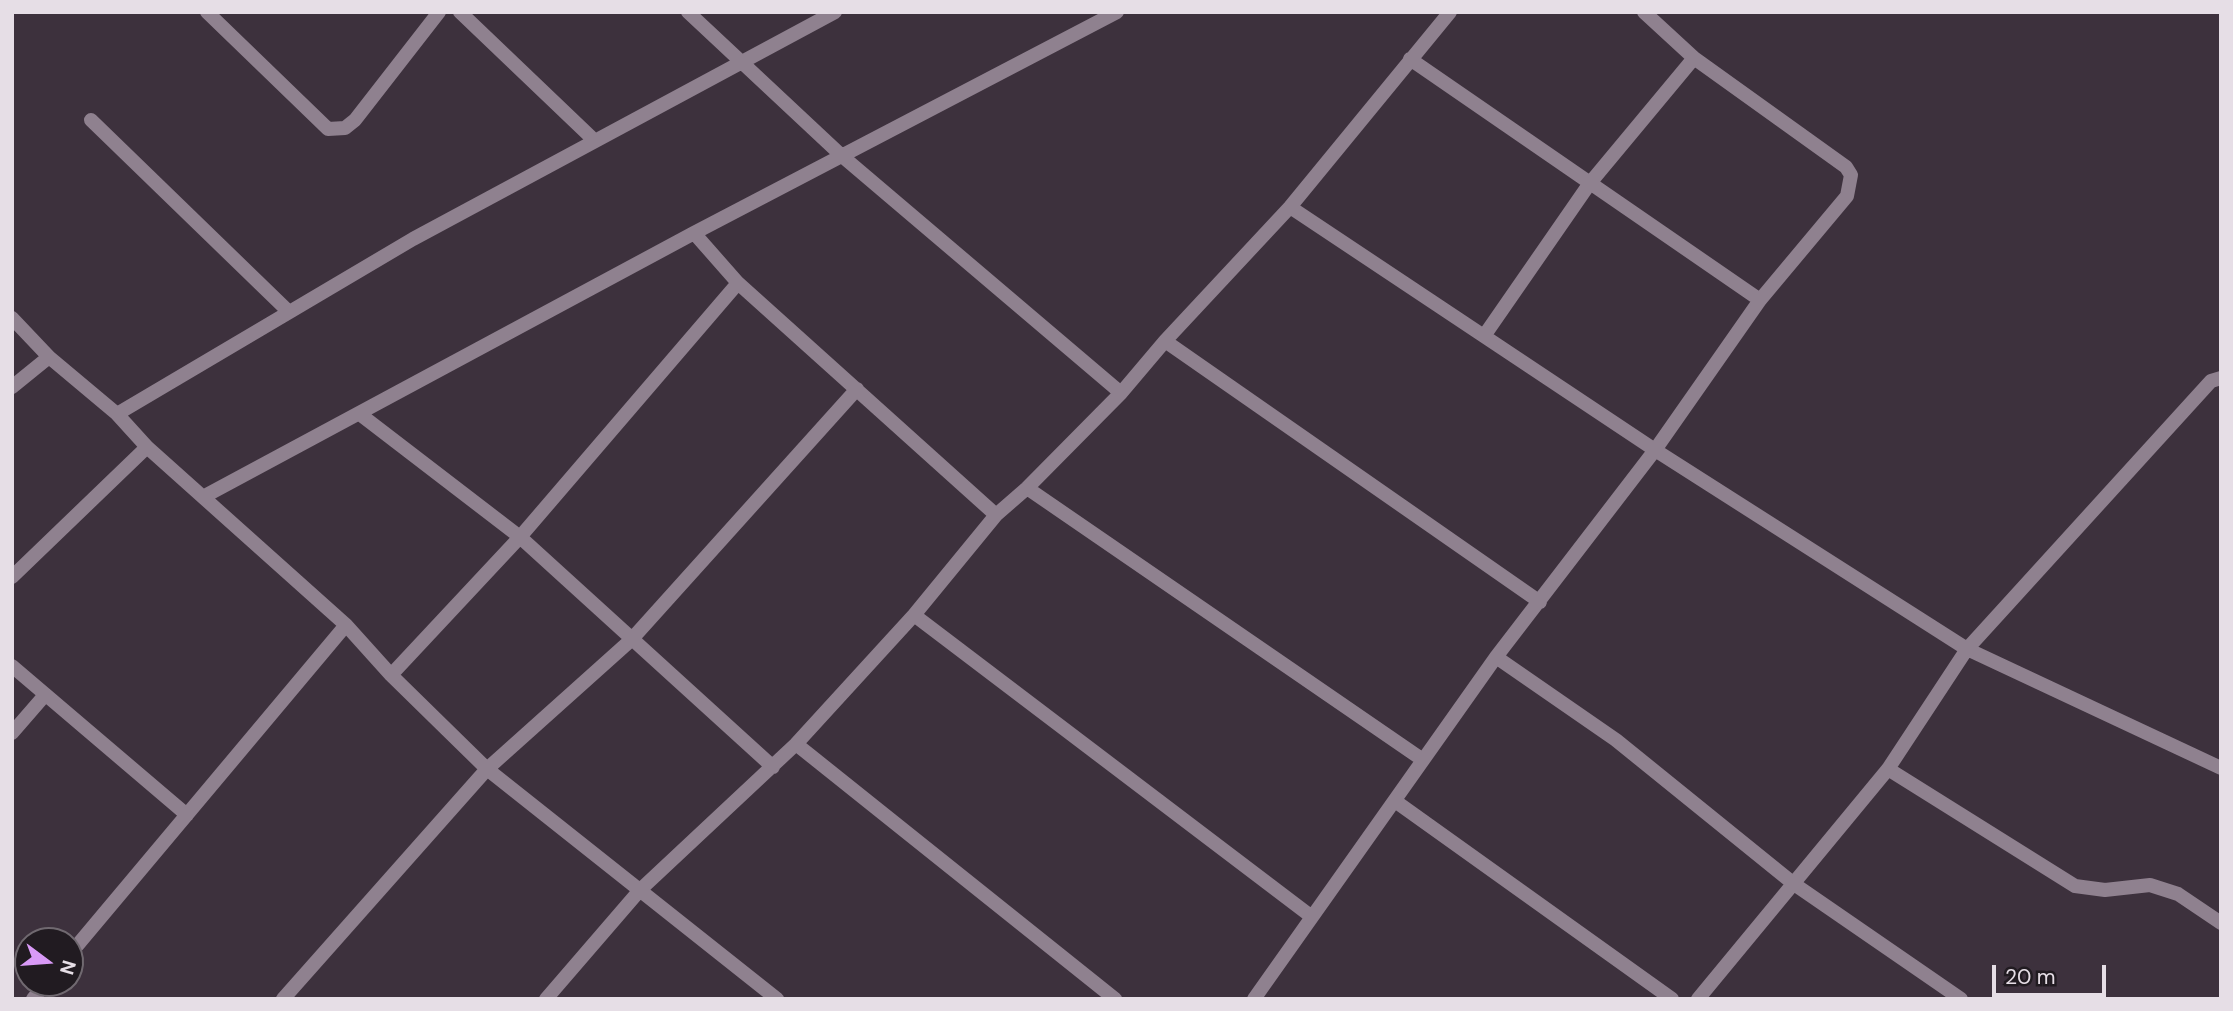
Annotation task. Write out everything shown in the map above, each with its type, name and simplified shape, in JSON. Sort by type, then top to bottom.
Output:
[{"type":"street","points":[[207,12],[328,129],[345,128],[355,120],[439,12]]},
{"type":"street","points":[[460,12],[595,141]]},
{"type":"street","points":[[688,12],[842,156],[1121,393]]},
{"type":"street","points":[[117,414],[413,239],[835,12]]},
{"type":"street","points":[[203,497],[361,415],[694,233],[1116,12]]},
{"type":"street","points":[[546,999],[640,890],[774,767],[914,614],[996,515],[1027,488],[1121,393],[1165,341],[1290,207],[1450,12]]},
{"type":"street","points":[[1254,999],[1496,657],[1655,450],[1760,300],[1847,196],[1852,183],[1846,167],[1694,58],[1644,12]]},
{"type":"street","points":[[1484,336],[1590,183],[1694,58]]},
{"type":"street","points":[[1410,59],[1760,300]]},
{"type":"street","points":[[91,120],[289,312]]},
{"type":"street","points":[[1290,207],[1655,450],[1967,649],[2221,768]]},
{"type":"street","points":[[694,233],[738,283],[996,515]]},
{"type":"street","points":[[391,675],[520,537],[738,283]]},
{"type":"street","points":[[12,318],[49,357],[117,414],[147,447],[346,625],[391,675],[487,769],[777,999]]},
{"type":"street","points":[[1165,341],[1540,602]]},
{"type":"street","points":[[12,387],[49,357]]},
{"type":"street","points":[[1698,999],[1888,769],[1967,649],[2211,381],[2221,378]]},
{"type":"street","points":[[283,999],[487,769],[631,640],[857,389]]},
{"type":"street","points":[[361,415],[520,537],[774,767]]},
{"type":"street","points":[[12,577],[147,447]]},
{"type":"street","points":[[1027,488],[1423,760]]},
{"type":"street","points":[[914,614],[1312,917]]},
{"type":"street","points":[[84,937],[346,625]]},
{"type":"street","points":[[1496,657],[1616,740],[1794,884],[1961,999]]},
{"type":"street","points":[[12,666],[187,816]]},
{"type":"street","points":[[12,733],[45,695]]},
{"type":"street","points":[[796,744],[1115,999]]},
{"type":"street","points":[[1888,769],[2075,886],[2105,890],[2150,885],[2178,894],[2221,923]]},
{"type":"street","points":[[1395,802],[1672,999]]}]
